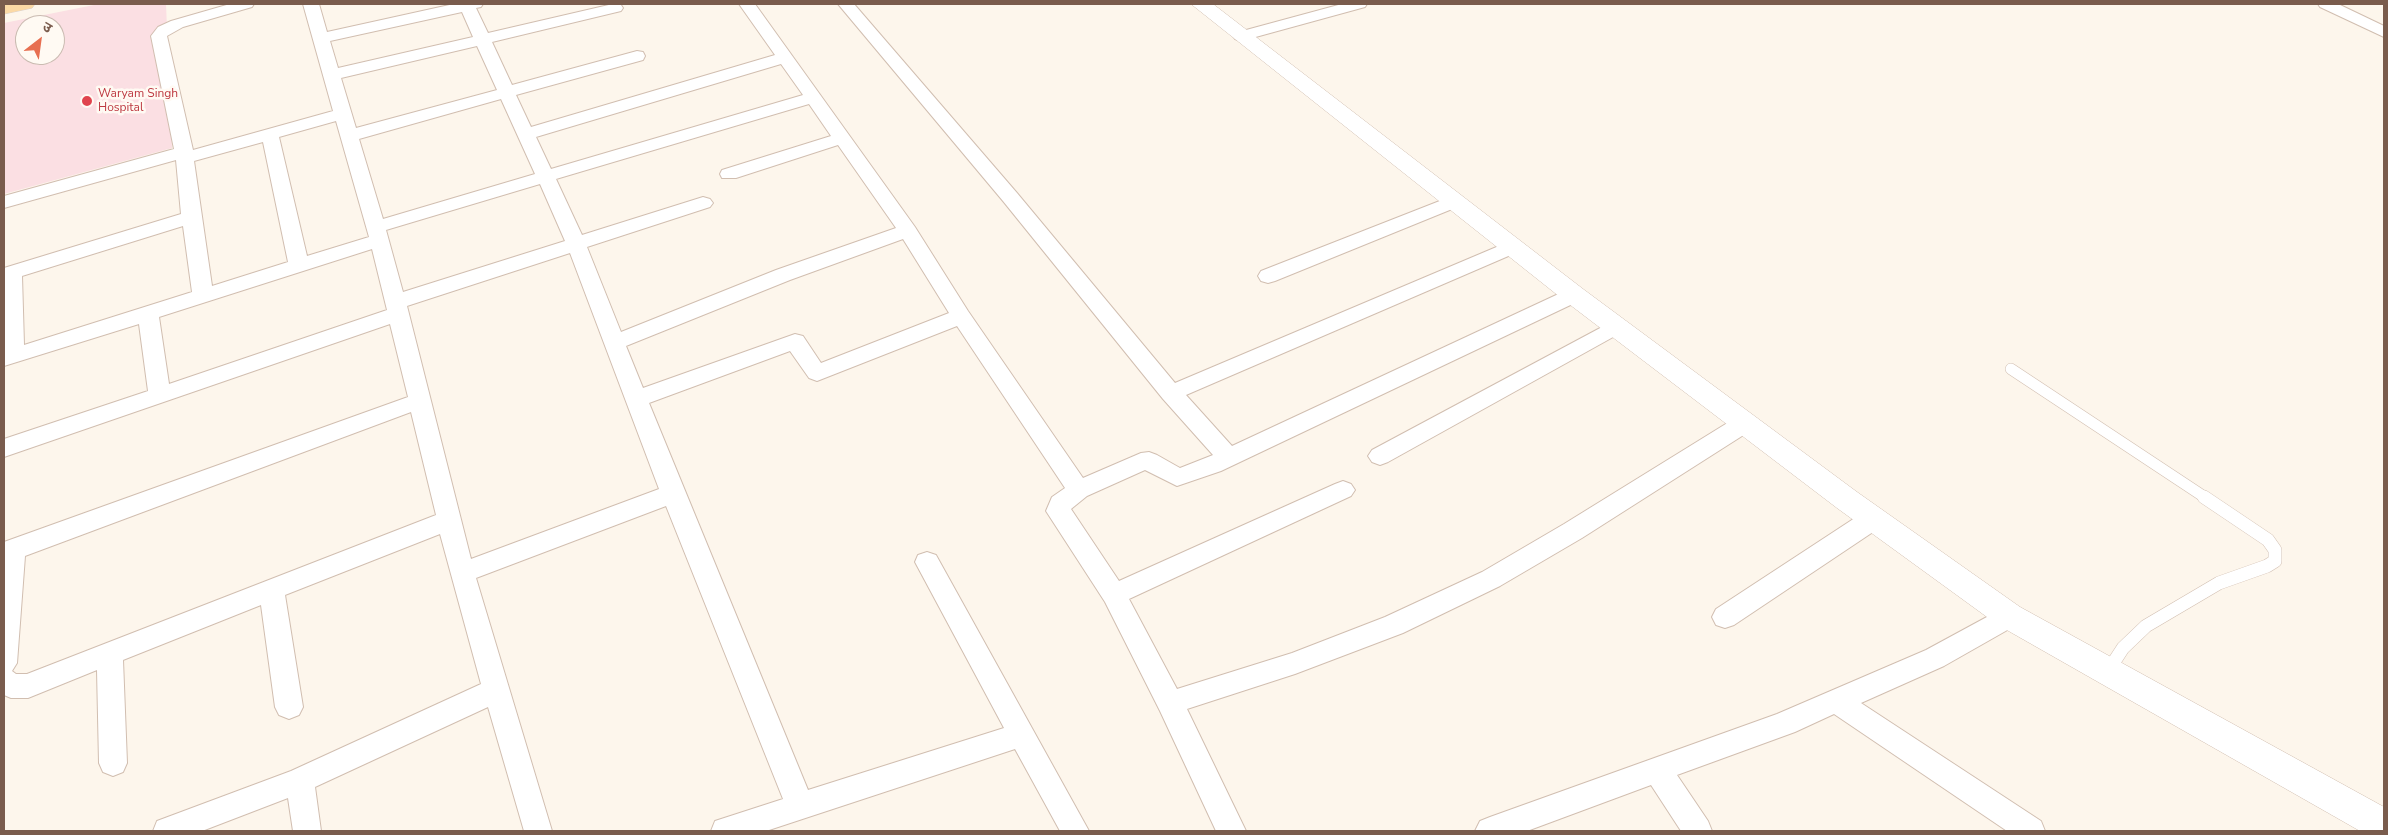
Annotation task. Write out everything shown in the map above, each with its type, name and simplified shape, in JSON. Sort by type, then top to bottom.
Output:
[{"type":"main road","points":[[4,8],[25,4]]},
{"type":"street","points":[[203,296],[191,218],[185,155],[159,36],[164,30],[178,24],[246,4]]},
{"type":"street","points":[[310,4],[378,234],[462,573],[538,831]]},
{"type":"street","points":[[320,38],[469,4],[482,38],[576,243],[674,494],[800,805]]},
{"type":"street","points":[[747,4],[908,230],[962,316],[1079,490]]},
{"type":"street","points":[[846,4],[1010,196],[1171,393],[1229,458]]},
{"type":"street","points":[[1200,4],[1574,295],[1873,519],[2009,616],[2384,826]]},
{"type":"street","points":[[1241,36],[1359,4]]},
{"type":"street","points":[[2326,4],[2384,32]]},
{"type":"street","points":[[331,75],[615,8]]},
{"type":"street","points":[[2358,19],[2376,14]]},
{"type":"street","points":[[349,136],[637,56]]},
{"type":"street","points":[[526,134],[785,57]]},
{"type":"street","points":[[191,218],[8,273],[8,357],[299,266],[378,234],[546,177],[813,97]]},
{"type":"street","points":[[4,202],[270,135],[343,114]]},
{"type":"street","points":[[270,135],[299,266]]},
{"type":"street","points":[[729,174],[843,138]]},
{"type":"street","points":[[1268,276],[1455,201]]},
{"type":"street","points":[[4,448],[160,395],[576,243],[703,203]]},
{"type":"street","points":[[615,342],[783,275],[908,230]]},
{"type":"street","points":[[1171,393],[1513,247]]},
{"type":"street","points":[[1231,831],[1170,702],[1114,595],[1058,511],[1060,504],[1079,490],[1141,462],[1149,461],[1158,464],[1177,477],[1229,458],[1574,295]]},
{"type":"street","points":[[148,313],[160,395]]},
{"type":"street","points":[[637,399],[796,342],[817,373],[962,316]]},
{"type":"street","points":[[1380,456],[1617,326]]},
{"type":"street","points":[[420,401],[9,551],[6,681],[28,686],[448,520]]},
{"type":"street","points":[[1170,702],[1295,663],[1394,625],[1491,579],[1573,531],[1745,424]]},
{"type":"street","points":[[1114,595],[1343,490]]},
{"type":"street","points":[[462,573],[674,494]]},
{"type":"street","points":[[1725,618],[1873,519]]},
{"type":"street","points":[[927,562],[1075,831]]},
{"type":"street","points":[[272,590],[289,706]]},
{"type":"street","points":[[1490,831],[1786,723],[1935,658],[2009,616]]},
{"type":"street","points":[[110,655],[113,763]]},
{"type":"street","points":[[167,831],[300,780],[497,690]]},
{"type":"street","points":[[1836,701],[2031,831]]},
{"type":"street","points":[[725,831],[1022,734]]},
{"type":"street","points":[[1657,770],[1698,831]]},
{"type":"street","points":[[300,780],[307,831]]},
{"type":"lane","points":[[2011,369],[2268,540],[2275,550],[2275,561],[2266,566],[2219,582],[2146,626],[2123,648],[2108,671]]},
{"type":"shaded area","name":"Waryam Singh Hospital","points":[[99,4],[166,4],[172,148],[4,194],[4,23],[15,21],[15,65],[65,65],[65,15],[44,15]]},
{"type":"place","name":"Waryam Singh Hospital","points":[[87,101]]}]
